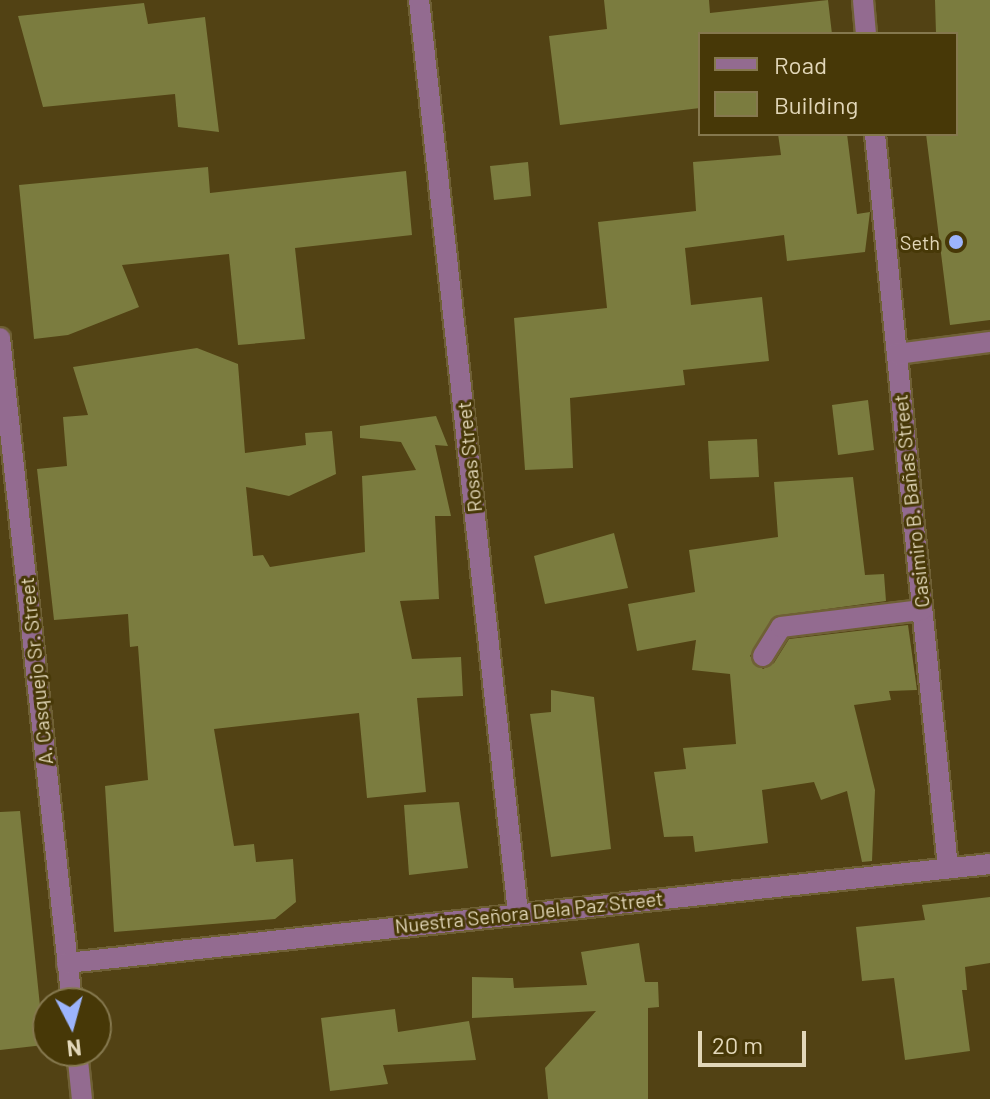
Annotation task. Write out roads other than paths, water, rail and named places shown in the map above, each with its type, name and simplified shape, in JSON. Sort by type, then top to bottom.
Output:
[{"type":"street","name":"Rosas Street","points":[[419,0],[518,913]]},
{"type":"street","points":[[863,0],[866,32]]},
{"type":"street","name":"Casimiro B. Bañas Street","points":[[875,136],[948,868]]},
{"type":"street","name":"A. Casquejo Sr. Street","points":[[0,338],[70,987]]},
{"type":"street","points":[[897,354],[990,342]]},
{"type":"street","points":[[763,656],[781,627],[922,610]]},
{"type":"street","name":"Nuestra Señora Dela Paz Street","points":[[67,963],[990,864]]},
{"type":"street","points":[[79,1067],[82,1099]]},
{"type":"place","name":"Seth","points":[[956,242]]}]
